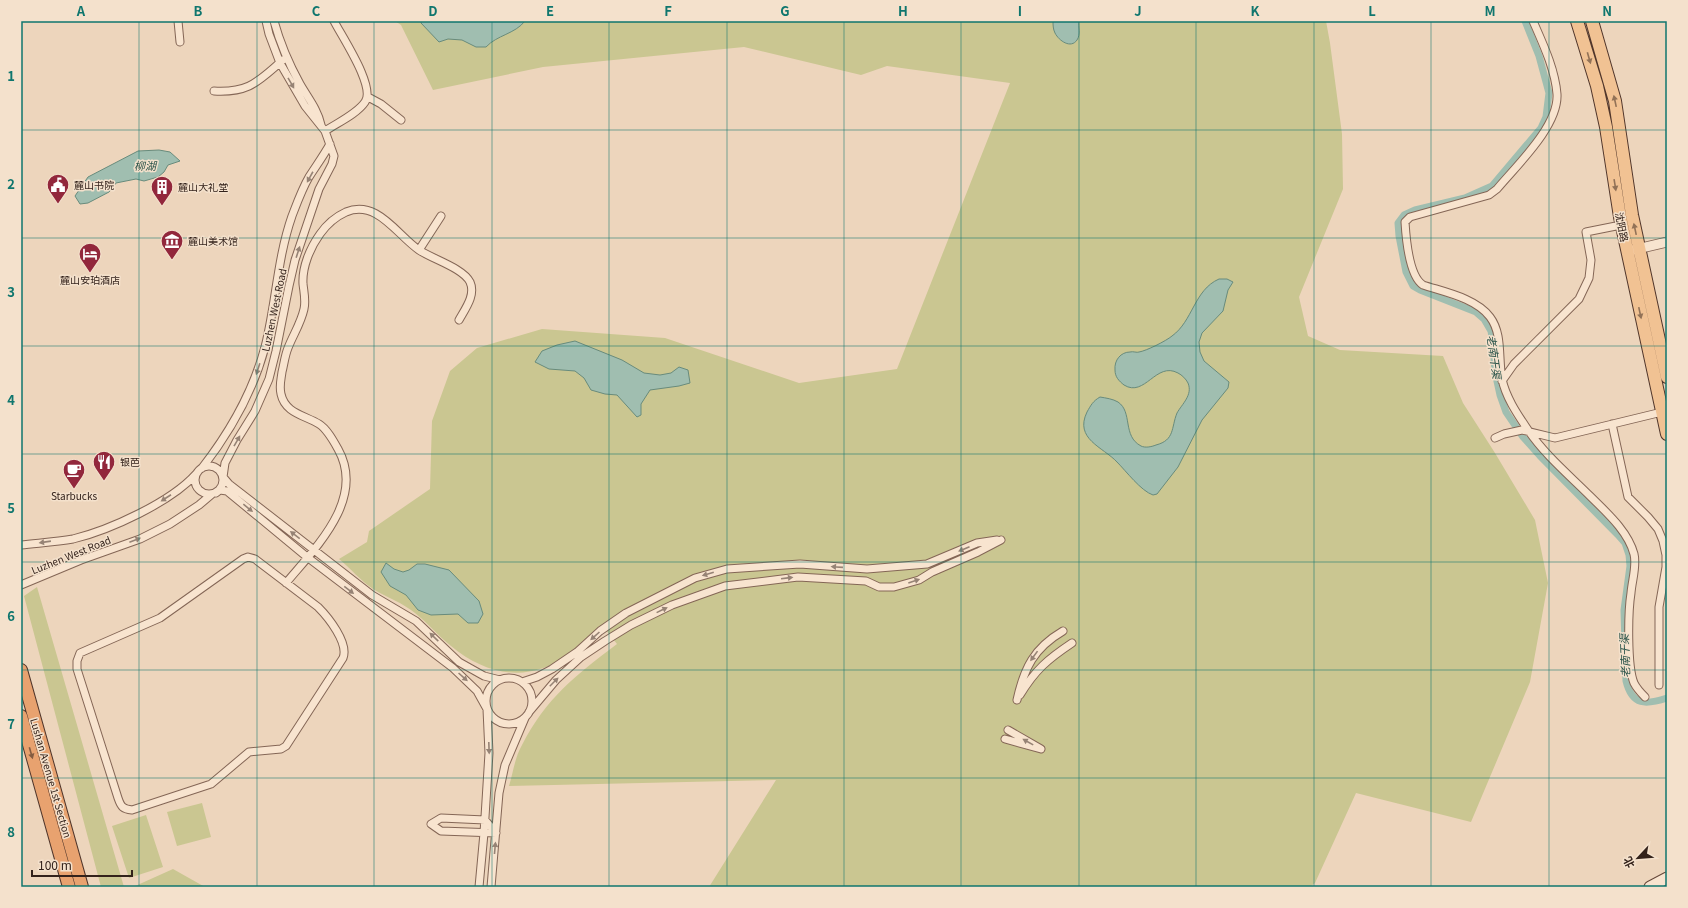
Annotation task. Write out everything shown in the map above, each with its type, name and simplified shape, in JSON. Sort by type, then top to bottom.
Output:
[{"type":"highway","name":"Lushan Avenue 1st Section","points":[[21,670],[82,887]]},
{"type":"highway","name":"Lushan Avenue 1st Section","points":[[21,716],[69,887]]},
{"type":"main road","name":"沈阳路","points":[[1576,21],[1597,86],[1606,126],[1621,225],[1667,434]]},
{"type":"main road","name":"沈阳路","points":[[1592,21],[1615,101],[1632,215],[1667,377]]},
{"type":"main road","points":[[1650,887],[1667,878]]},
{"type":"street","points":[[178,21],[180,42]]},
{"type":"street","points":[[266,21],[269,34],[280,63],[305,106],[323,128]]},
{"type":"street","points":[[274,21],[286,57],[316,108],[323,128]]},
{"type":"street","points":[[323,128],[362,106],[368,97],[366,84],[359,67],[334,21]]},
{"type":"street","points":[[1533,21],[1545,48],[1557,95],[1554,111],[1544,133],[1497,189],[1489,195],[1410,217],[1405,222],[1406,234],[1414,274],[1418,282],[1472,302],[1490,317],[1496,328],[1502,381],[1512,405],[1526,431],[1549,456],[1609,515],[1628,541],[1634,554],[1635,565],[1629,610],[1632,674],[1638,690],[1645,697]]},
{"type":"street","points":[[214,91],[228,92],[250,86],[260,81],[286,57]]},
{"type":"street","points":[[368,97],[381,104],[401,120]]},
{"type":"street","name":"Luzhen West Road","points":[[223,477],[225,463],[255,411],[269,379],[296,260],[319,190],[332,164],[334,156],[323,128]]},
{"type":"street","points":[[21,545],[73,539],[105,528],[156,505],[183,487],[202,468],[231,426],[245,401],[256,374],[264,347],[284,245],[292,217],[308,179],[330,144]]},
{"type":"street","points":[[286,583],[326,536],[346,490],[346,472],[340,453],[333,439],[320,425],[291,410],[284,403],[281,396],[280,386],[287,349],[304,311],[304,272],[307,259],[319,235],[331,221],[339,215],[354,209],[366,209],[381,216],[419,250],[462,274],[470,282],[472,290],[471,299],[459,320]]},
{"type":"street","points":[[419,250],[441,216]]},
{"type":"street","points":[[1502,381],[1514,364],[1579,299],[1589,278],[1591,260],[1586,232],[1621,225]]},
{"type":"street","points":[[1627,251],[1667,242]]},
{"type":"street","points":[[1495,438],[1510,432],[1526,431],[1555,438],[1662,412]]},
{"type":"street","points":[[1612,424],[1628,497],[1658,529],[1663,541],[1666,555],[1666,566],[1659,607],[1659,685]]},
{"type":"street","points":[[202,468],[210,466],[214,467],[221,473],[229,484],[372,595],[416,621],[459,662],[484,676],[500,680]]},
{"type":"street","points":[[196,474],[195,482],[198,489],[204,494],[214,494],[220,490],[227,491],[366,603],[453,668],[477,691],[491,717],[503,724],[517,723],[525,718]]},
{"type":"street","points":[[214,494],[222,486],[223,477]]},
{"type":"street","name":"Luzhen West Road","points":[[21,585],[81,560],[140,539],[170,524],[214,494]]},
{"type":"street","points":[[491,887],[499,793],[505,765],[525,718],[556,680],[579,655],[600,631],[626,612],[695,578],[727,569],[800,564],[867,569],[902,567],[927,564],[977,543],[1001,540],[978,552],[932,572],[919,580],[894,587],[879,587],[866,581],[798,577],[725,586],[672,605],[631,625],[579,655],[537,677],[522,682]]},
{"type":"street","points":[[248,557],[254,559],[286,583],[324,613],[338,632],[344,654],[286,746],[281,750],[249,752],[216,781],[204,788],[132,810],[125,810],[120,806],[77,669],[77,661],[80,654],[160,618],[243,559],[248,557]]},
{"type":"street","points":[[366,603],[372,595]]},
{"type":"street","points":[[1063,631],[1050,638],[1039,649],[1028,664],[1021,682],[1017,700],[1036,672],[1049,658],[1072,643]]},
{"type":"street","points":[[453,668],[459,662]]},
{"type":"street","points":[[479,887],[489,753],[487,709],[485,700],[487,692],[493,684],[500,680],[508,678],[522,682],[528,688],[531,696],[532,704],[529,712]]},
{"type":"street","points":[[1005,739],[1040,749],[1008,730]]},
{"type":"street","points":[[441,818],[485,820],[496,833],[441,831],[431,824],[441,818]]},
{"type":"shaded area","points":[[395,21],[1326,21],[1342,134],[1343,189],[1299,297],[1308,336],[1340,350],[1443,356],[1463,403],[1535,520],[1548,583],[1530,682],[1471,822],[1356,793],[1315,883],[1310,887],[709,887],[776,780],[509,786],[520,750],[531,728],[541,714],[563,688],[588,666],[617,644],[602,625],[572,652],[553,664],[538,670],[523,672],[508,672],[494,669],[479,664],[465,656],[446,642],[415,613],[373,589],[339,559],[367,542],[369,531],[430,489],[432,421],[450,371],[477,348],[542,329],[665,338],[799,383],[897,369],[1010,83],[887,66],[861,75],[744,47],[543,67],[433,90],[401,25]]},
{"type":"shaded area","points":[[37,587],[124,887],[101,887],[24,596]]},
{"type":"shaded area","points":[[202,803],[211,837],[177,846],[167,812]]},
{"type":"shaded area","points":[[146,815],[163,867],[129,878],[112,826]]},
{"type":"shaded area","points":[[173,869],[205,887],[133,887]]},
{"type":"water","points":[[421,21],[525,21],[516,29],[490,43],[486,47],[476,47],[462,40],[448,39],[439,42],[421,23]]},
{"type":"water","points":[[1053,21],[1079,21],[1079,33],[1077,40],[1072,44],[1068,44],[1059,39],[1053,28]]},
{"type":"water","name":"柳湖","points":[[159,150],[170,152],[180,161],[168,165],[164,172],[158,177],[144,181],[136,179],[116,183],[109,192],[88,203],[80,204],[75,196],[88,177],[138,151]]},
{"type":"water","points":[[1219,279],[1227,279],[1233,282],[1228,290],[1223,311],[1202,333],[1199,342],[1200,352],[1204,361],[1229,382],[1228,388],[1202,420],[1178,467],[1157,494],[1153,495],[1148,493],[1117,462],[1092,442],[1084,429],[1084,421],[1091,405],[1100,397],[1114,400],[1123,406],[1129,430],[1135,442],[1141,446],[1146,447],[1162,443],[1169,437],[1177,413],[1189,391],[1188,383],[1184,377],[1170,371],[1163,372],[1145,384],[1131,388],[1120,382],[1115,372],[1115,366],[1119,357],[1124,353],[1146,350],[1172,336],[1185,322],[1204,290]]},
{"type":"water","points":[[575,341],[622,360],[644,373],[660,375],[671,373],[679,367],[688,370],[690,383],[650,390],[641,404],[641,415],[637,417],[617,395],[605,394],[591,390],[584,378],[575,371],[549,369],[535,362],[542,351],[557,345]]},
{"type":"water","points":[[386,563],[394,569],[403,572],[409,570],[417,564],[425,564],[449,570],[479,601],[483,614],[478,623],[468,623],[458,614],[431,615],[418,610],[406,595],[390,586],[381,572]]},
{"type":"waterway","name":"老南干渠","points":[[1525,21],[1539,56],[1549,93],[1546,117],[1541,128],[1492,186],[1465,198],[1415,210],[1404,215],[1398,223],[1406,272],[1413,286],[1476,312],[1484,319],[1491,331],[1495,372],[1500,395],[1506,412],[1523,437],[1540,456],[1625,543],[1629,555],[1630,566],[1624,610],[1626,681],[1632,695],[1641,702],[1653,702],[1667,698]]},
{"type":"place","name":"麓山书院","points":[[58,204]]},
{"type":"place","name":"麓山大礼堂","points":[[162,206]]},
{"type":"place","name":"麓山美术馆","points":[[172,260]]},
{"type":"place","name":"麓山安珀酒店","points":[[90,274]]},
{"type":"place","name":"银芭","points":[[104,482]]},
{"type":"place","name":"Starbucks","points":[[74,490]]}]
